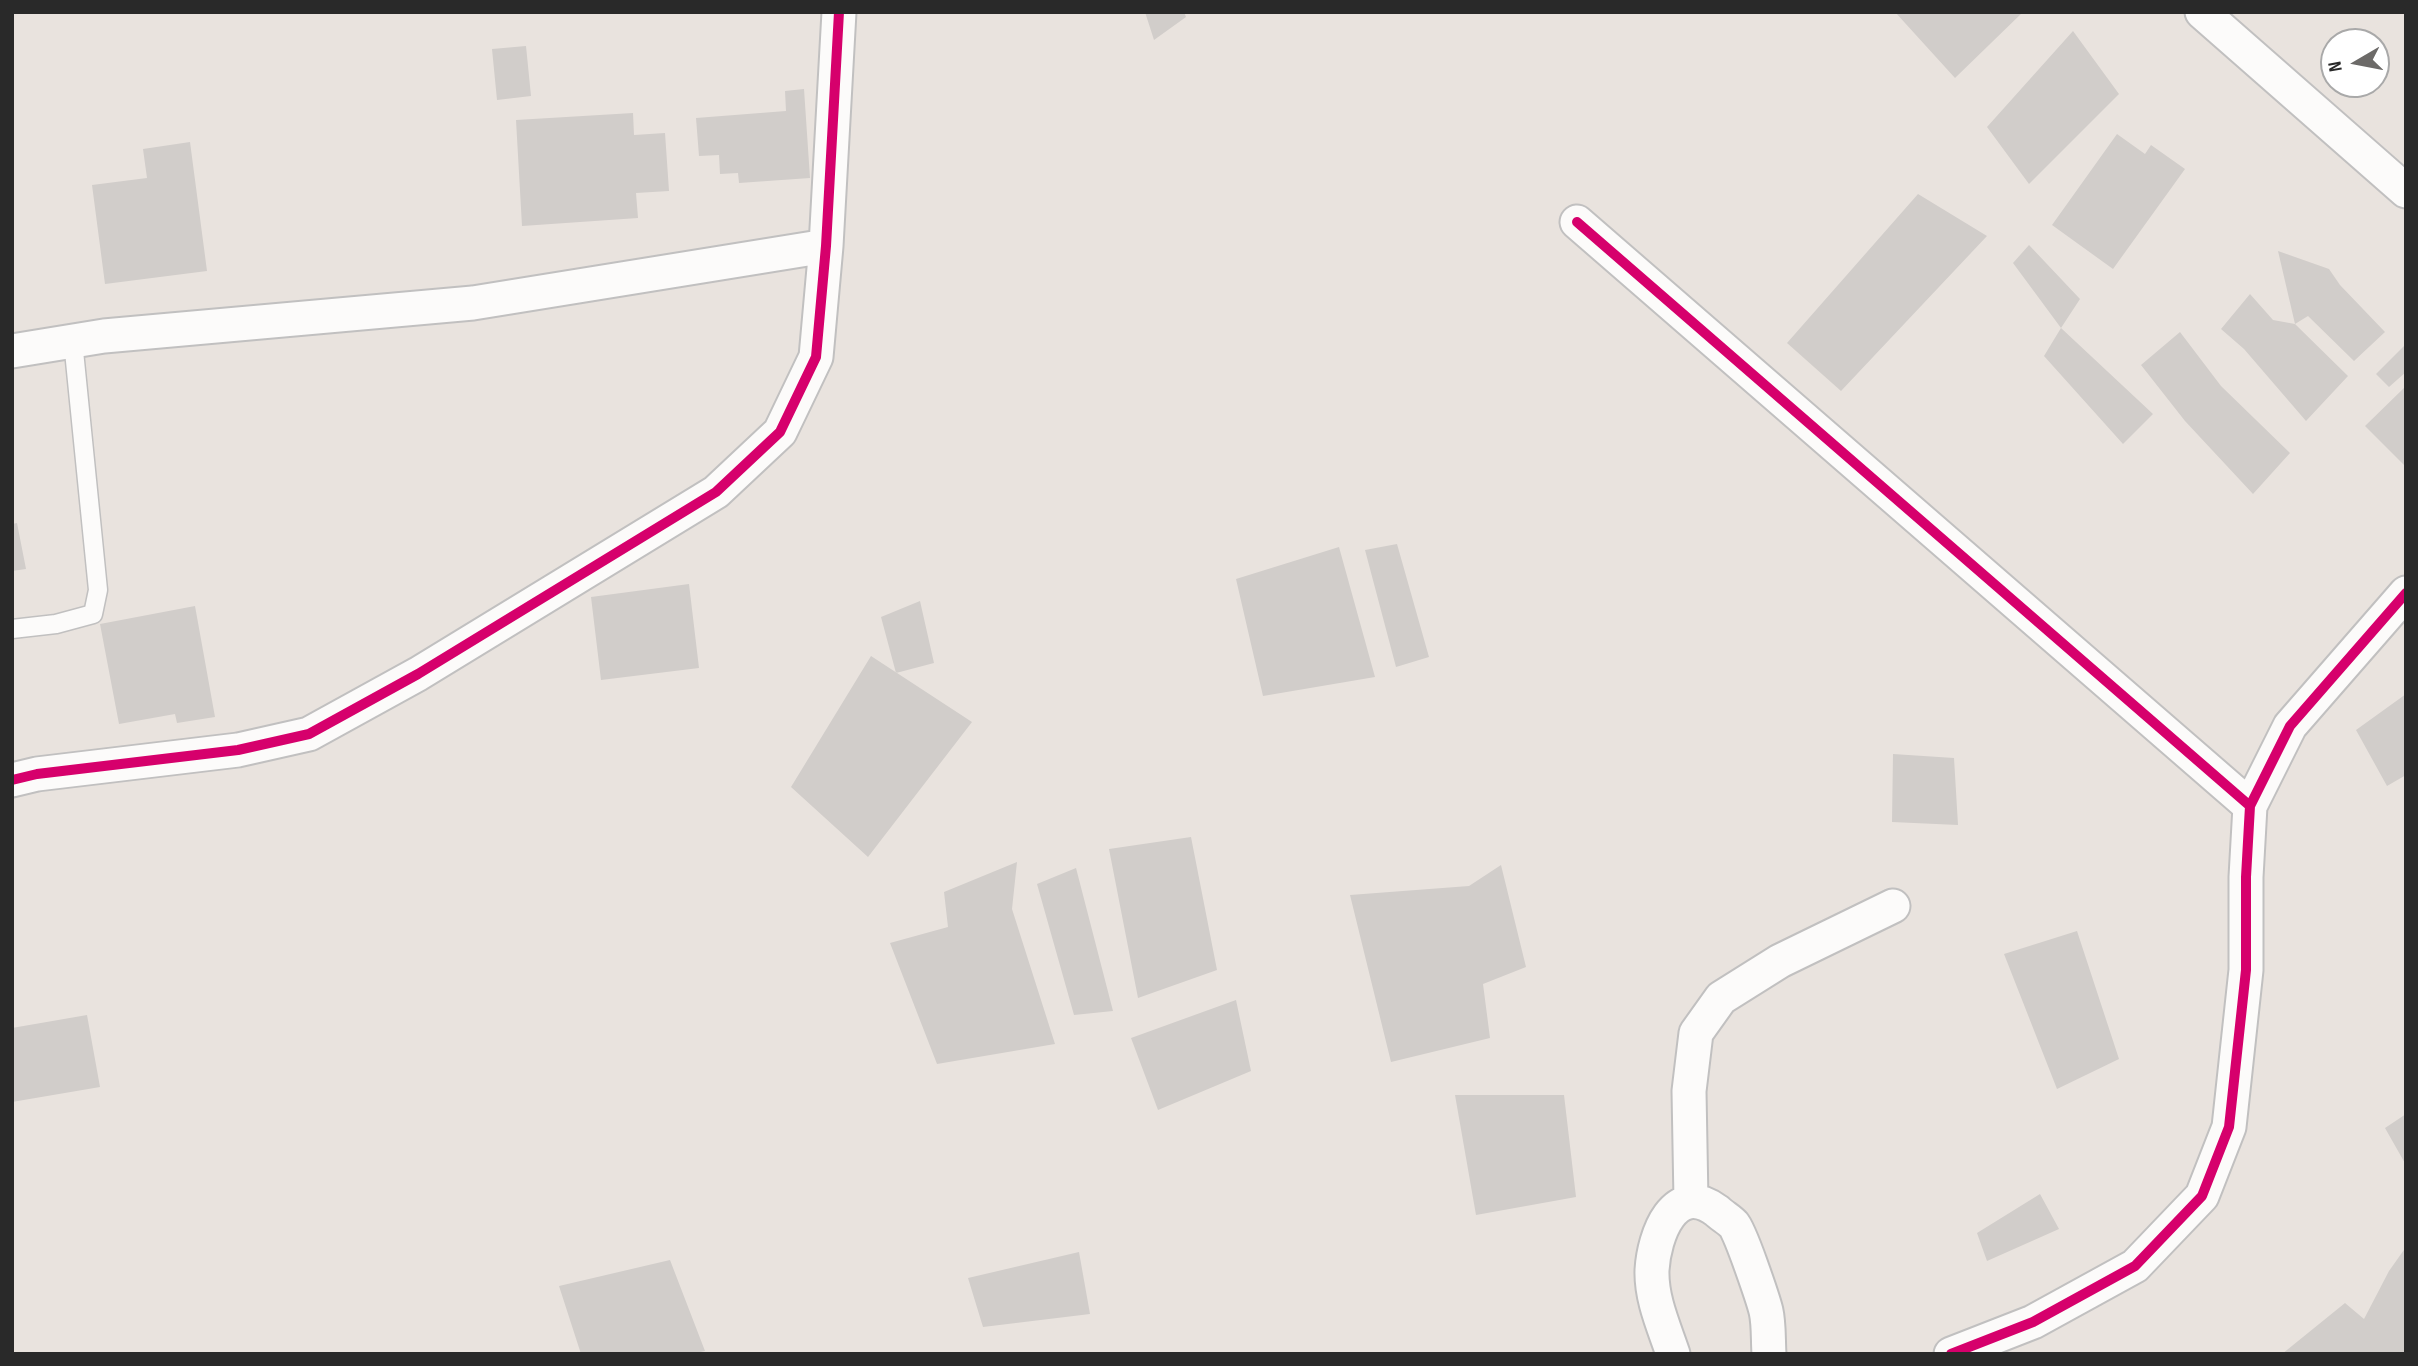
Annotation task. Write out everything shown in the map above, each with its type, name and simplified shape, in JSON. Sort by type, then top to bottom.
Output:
[{"type":"street","points":[[12,780],[37,774],[238,750],[309,734],[418,674],[716,492],[780,432],[816,357],[826,246],[839,12]]},
{"type":"street","points":[[2202,12],[2406,191]]},
{"type":"street","points":[[1577,222],[2250,806]]},
{"type":"street","points":[[12,351],[104,336],[473,303],[826,246]]},
{"type":"street","points":[[1951,1354],[2033,1322],[2135,1266],[2202,1196],[2229,1127],[2246,970],[2246,877],[2250,806],[2290,726],[2406,593]]},
{"type":"street","points":[[1691,1201],[1689,1091],[1696,1033],[1721,998],[1780,961],[1893,906]]},
{"type":"street","points":[[1673,1354],[1654,1296],[1652,1269],[1665,1219],[1677,1207],[1691,1201],[1710,1206],[1735,1226],[1766,1312],[1769,1354]]},
{"type":"lane","points":[[12,629],[56,624],[93,614],[98,590],[74,341]]},
{"type":"building","points":[[1145,12],[1184,12],[1186,17],[1154,40]]},
{"type":"building","points":[[1895,12],[2023,12],[1955,78]]},
{"type":"building","points":[[2073,31],[2119,94],[2029,184],[1987,127]]},
{"type":"building","points":[[526,46],[531,96],[497,100],[492,49]]},
{"type":"building","points":[[804,89],[810,178],[739,183],[738,173],[720,174],[719,155],[699,156],[696,118],[786,111],[785,91]]},
{"type":"building","points":[[633,113],[634,135],[665,133],[669,191],[636,193],[638,218],[522,226],[516,120]]},
{"type":"building","points":[[2117,134],[2145,154],[2151,145],[2185,169],[2113,269],[2052,225]]},
{"type":"building","points":[[190,142],[207,271],[105,284],[92,185],[147,178],[143,149]]},
{"type":"building","points":[[1918,194],[1987,236],[1841,391],[1787,343]]},
{"type":"building","points":[[2029,245],[2080,299],[2061,328],[2013,263]]},
{"type":"building","points":[[2278,251],[2329,269],[2340,285],[2385,332],[2354,361],[2308,316],[2295,324]]},
{"type":"building","points":[[2250,294],[2273,320],[2295,324],[2348,376],[2306,421],[2244,349],[2221,329]]},
{"type":"building","points":[[2061,328],[2153,414],[2123,444],[2044,356]]},
{"type":"building","points":[[2180,332],[2221,386],[2290,453],[2253,494],[2185,421],[2141,365]]},
{"type":"building","points":[[2406,344],[2406,372],[2389,387],[2376,374]]},
{"type":"building","points":[[2406,386],[2406,467],[2365,426]]},
{"type":"building","points":[[17,523],[26,569],[12,571],[12,524]]},
{"type":"building","points":[[1397,544],[1429,657],[1396,667],[1365,550]]},
{"type":"building","points":[[1339,547],[1375,677],[1263,696],[1236,579]]},
{"type":"building","points":[[689,584],[699,668],[601,680],[591,597]]},
{"type":"building","points":[[920,601],[934,663],[896,673],[881,617]]},
{"type":"building","points":[[195,606],[215,717],[177,723],[175,714],[119,724],[100,624]]},
{"type":"building","points":[[871,656],[972,722],[868,857],[791,787]]},
{"type":"building","points":[[2406,694],[2406,775],[2387,786],[2356,730]]},
{"type":"building","points":[[1893,754],[1954,758],[1958,825],[1892,822]]},
{"type":"building","points":[[1191,837],[1217,970],[1138,998],[1109,849]]},
{"type":"building","points":[[1017,862],[1012,909],[1055,1044],[937,1064],[890,943],[948,927],[944,892]]},
{"type":"building","points":[[1501,865],[1526,967],[1483,984],[1490,1038],[1391,1062],[1350,895],[1469,886]]},
{"type":"building","points":[[1076,868],[1113,1011],[1074,1015],[1037,884]]},
{"type":"building","points":[[2077,931],[2119,1059],[2057,1089],[2004,954]]},
{"type":"building","points":[[1236,1000],[1251,1071],[1158,1110],[1131,1038]]},
{"type":"building","points":[[87,1015],[100,1087],[12,1102],[12,1028]]},
{"type":"building","points":[[1455,1095],[1564,1095],[1576,1197],[1476,1215]]},
{"type":"building","points":[[2406,1114],[2406,1165],[2385,1128]]},
{"type":"building","points":[[2040,1194],[2059,1229],[1987,1261],[1977,1233]]},
{"type":"building","points":[[2406,1247],[2406,1354],[2282,1354],[2345,1303],[2364,1319],[2389,1271]]},
{"type":"building","points":[[1079,1252],[1090,1314],[983,1327],[968,1278]]},
{"type":"building","points":[[670,1260],[705,1351],[691,1354],[581,1354],[559,1286]]},
{"type":"cycle path","points":[[12,780],[37,774],[238,750],[309,734],[418,674],[716,492],[780,432],[816,357],[826,246],[839,12]]},
{"type":"cycle path","points":[[1577,222],[2250,806]]},
{"type":"cycle path","points":[[1951,1354],[2033,1322],[2135,1266],[2202,1196],[2229,1127],[2246,970],[2246,877],[2250,806],[2290,726],[2406,593]]}]
